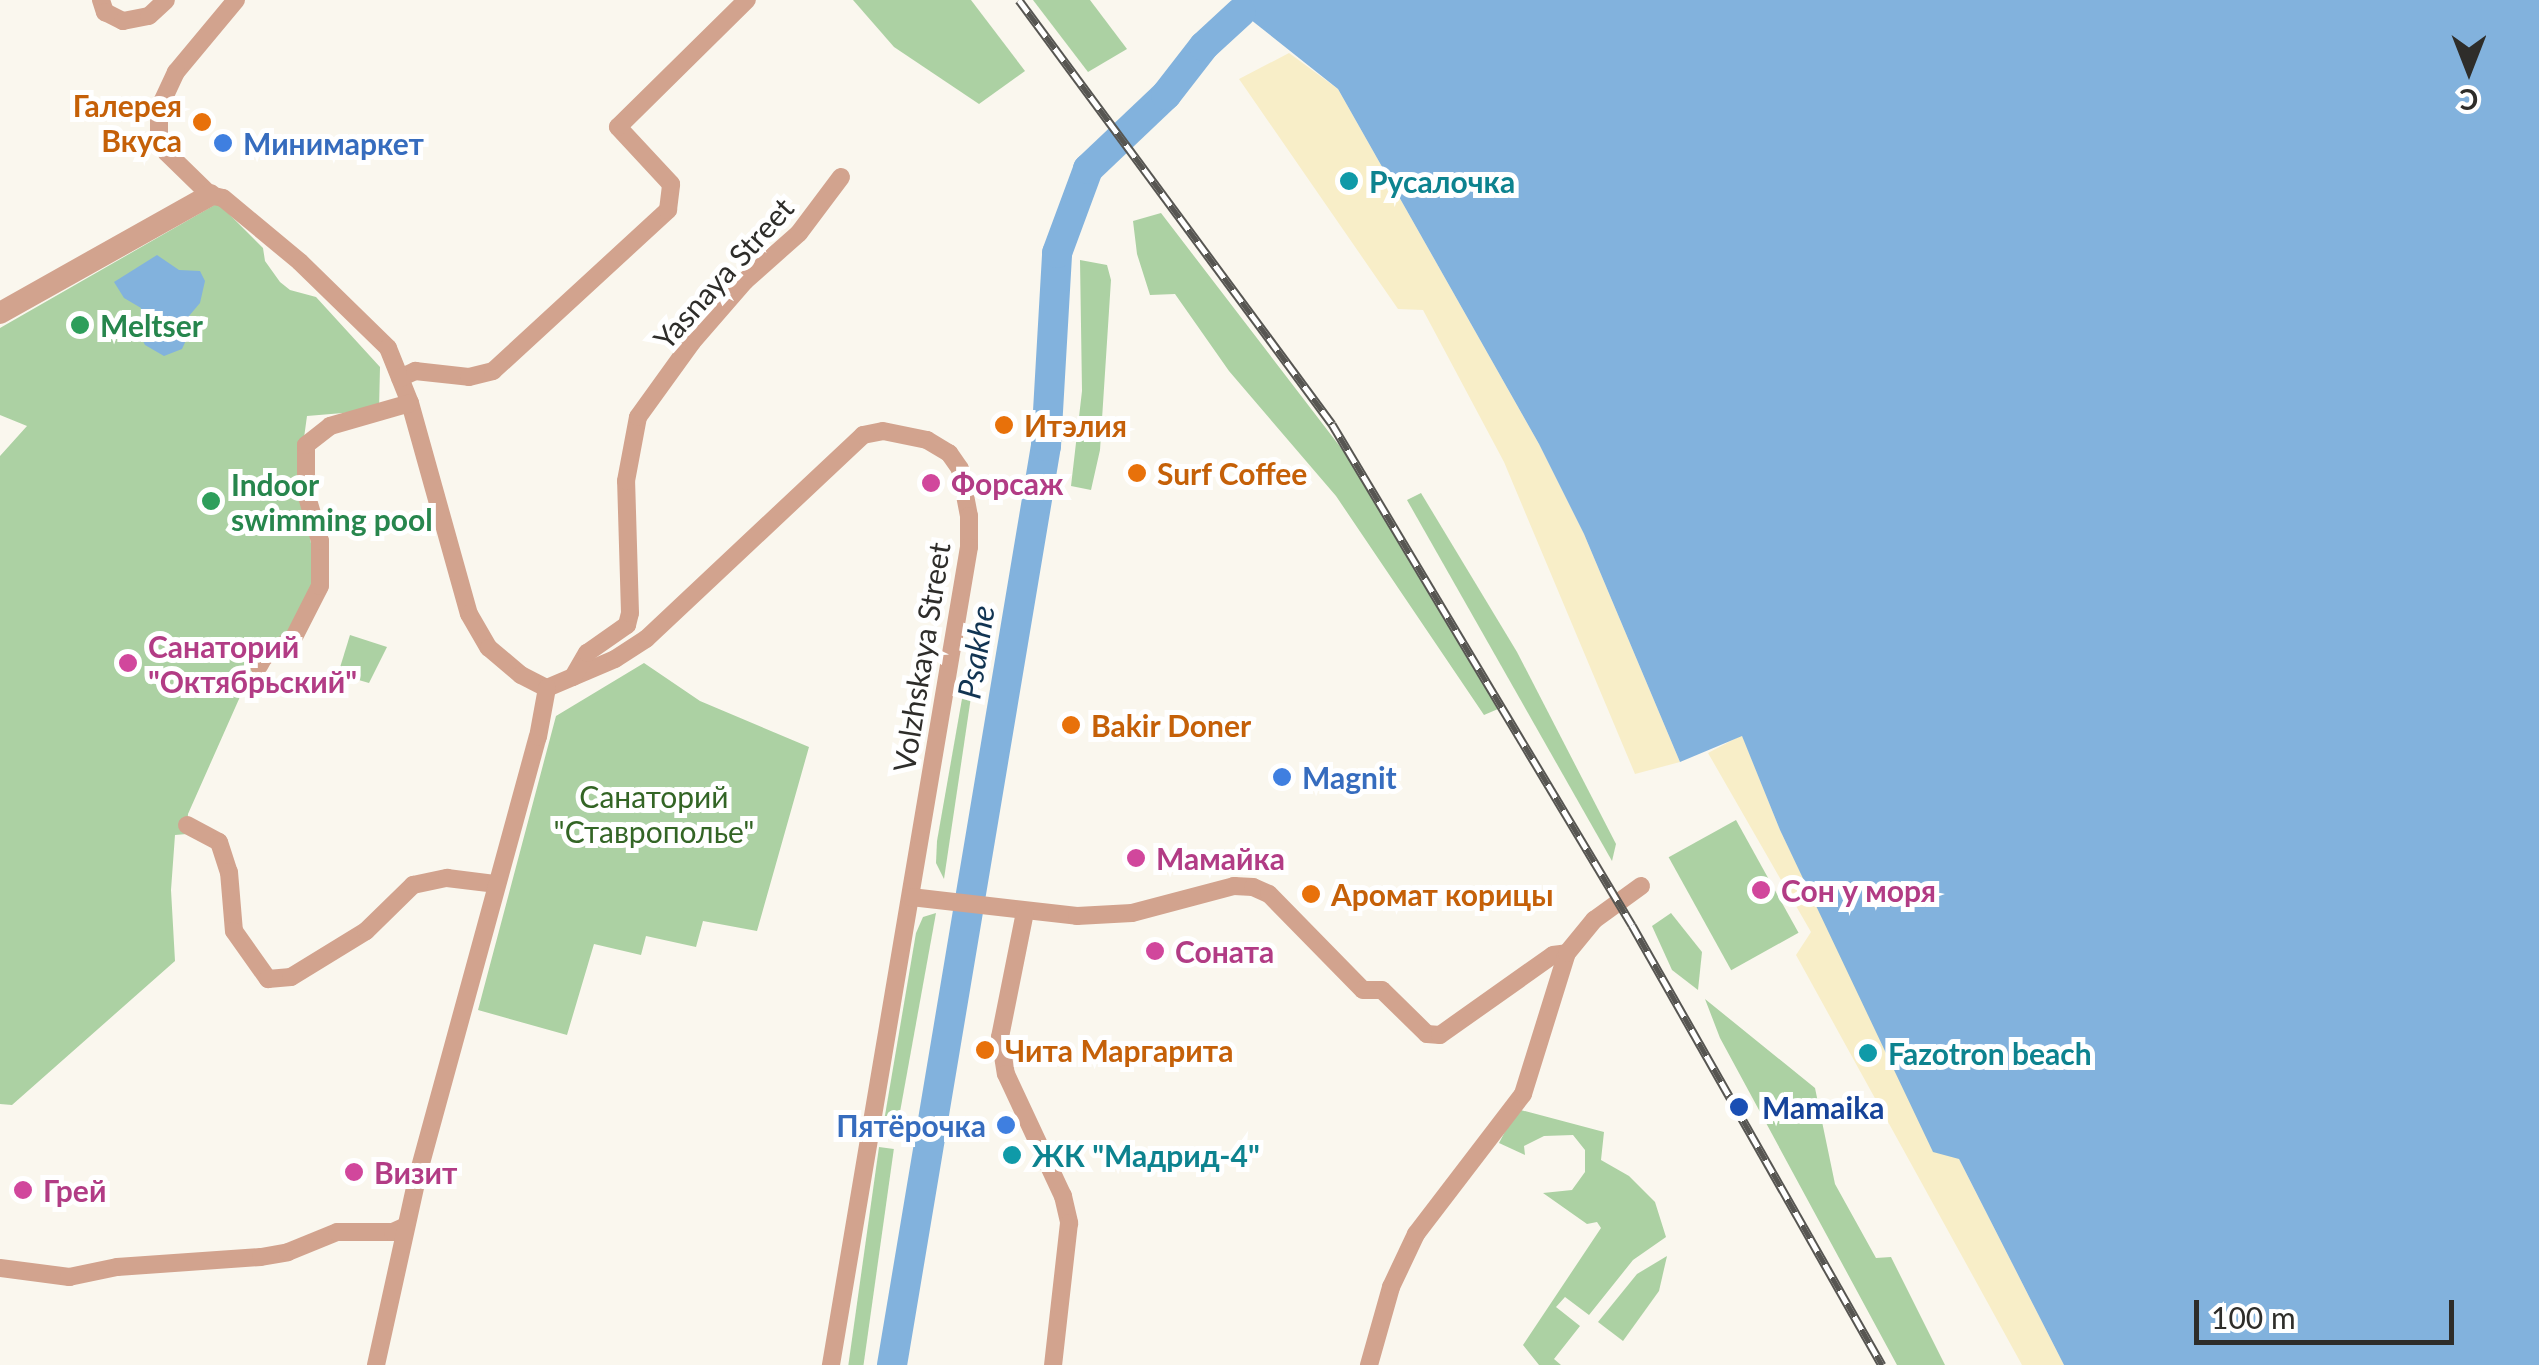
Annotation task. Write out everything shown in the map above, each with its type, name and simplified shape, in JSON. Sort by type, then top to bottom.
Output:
[{"type":"street","points":[[102,0],[105,12],[123,21],[149,16],[166,0]]},
{"type":"street","points":[[236,0],[176,72],[156,123],[166,152],[210,194],[223,198],[338,299],[388,348],[410,403],[469,614],[490,648],[521,674],[547,688],[538,737],[494,884],[406,1226],[376,1365]]},
{"type":"street","points":[[400,378],[415,371],[469,378],[493,372],[668,210],[671,184],[618,127],[747,0]]},
{"type":"street","name":"Yasnaya Street","points":[[572,678],[588,653],[618,635],[630,613],[626,481],[638,417],[692,342],[745,281],[799,233],[841,177]]},
{"type":"street","points":[[0,313],[210,194]]},
{"type":"street","points":[[260,666],[264,657],[292,639],[320,586],[320,541],[306,493],[306,445],[330,426],[410,403]]},
{"type":"street","name":"Volzhskaya Street","points":[[547,688],[646,639],[863,435],[902,433],[949,454],[960,469],[966,492],[969,548],[832,1365]]},
{"type":"street","points":[[188,824],[219,842],[226,855],[234,931],[268,979],[291,977],[366,930],[413,884],[447,878],[494,884]]},
{"type":"street","points":[[910,897],[1025,912],[1132,913],[1234,886],[1253,887],[1269,894],[1363,990],[1382,990],[1427,1034],[1440,1036],[1553,955],[1567,954]]},
{"type":"street","points":[[1369,1365],[1390,1287],[1416,1234],[1523,1094],[1567,954],[1594,920],[1642,886]]},
{"type":"street","points":[[1025,912],[1000,1037],[1006,1074],[1063,1196],[1069,1223],[1054,1365]]},
{"type":"street","points":[[0,1268],[69,1277],[117,1267],[261,1257],[288,1252],[337,1232],[393,1232],[406,1226]]},
{"type":"green space","points":[[853,0],[971,0],[1025,71],[979,104],[894,47]]},
{"type":"green space","points":[[1033,0],[1090,0],[1127,49],[1088,72]]},
{"type":"green space","name":"Санаторий \"Октябрьский\"","points":[[218,203],[263,248],[265,261],[280,282],[290,290],[316,297],[380,367],[379,410],[307,416],[300,467],[315,571],[307,603],[288,633],[261,654],[251,672],[188,814],[187,834],[175,835],[171,890],[175,961],[12,1105],[0,1104],[0,456],[27,426],[0,415],[0,328]]},
{"type":"green space","points":[[1161,213],[1348,457],[1498,709],[1484,715],[1336,496],[1229,371],[1175,294],[1150,295],[1137,254],[1133,221]]},
{"type":"green space","points":[[1080,260],[1107,265],[1111,280],[1100,450],[1091,490],[1071,486],[1082,391]]},
{"type":"green space","points":[[1421,493],[1517,652],[1616,844],[1612,861],[1407,500]]},
{"type":"green space","points":[[350,635],[387,647],[369,683],[338,674]]},
{"type":"green space","points":[[972,642],[979,643],[944,879],[936,863],[937,841]]},
{"type":"green space","name":"Санаторий \"Ставрополье\"","points":[[644,663],[700,701],[809,747],[757,931],[703,921],[696,947],[646,936],[641,955],[594,944],[567,1035],[478,1010],[556,716]]},
{"type":"green space","points":[[1736,820],[1799,933],[1731,970],[1669,857]]},
{"type":"green space","points":[[936,913],[896,1134],[882,1133],[916,933],[923,917]]},
{"type":"green space","points":[[1671,913],[1702,952],[1698,990],[1672,970],[1652,926]]},
{"type":"green space","points":[[1705,999],[1815,1088],[1835,1184],[1876,1258],[1891,1257],[1945,1365],[1897,1365],[1720,1038]]},
{"type":"green space","points":[[1517,1109],[1604,1132],[1601,1160],[1629,1176],[1655,1202],[1666,1237],[1633,1260],[1589,1315],[1565,1297],[1556,1307],[1580,1326],[1554,1359],[1561,1365],[1539,1365],[1523,1345],[1601,1228],[1597,1222],[1587,1224],[1543,1193],[1572,1190],[1585,1172],[1585,1150],[1573,1135],[1544,1136],[1524,1146],[1525,1155],[1499,1143]]},
{"type":"green space","points":[[879,1147],[894,1149],[864,1365],[848,1365]]},
{"type":"green space","points":[[1667,1256],[1659,1291],[1623,1341],[1598,1322],[1637,1274]]},
{"type":"sand","points":[[1289,53],[1338,89],[1539,444],[1584,534],[1680,762],[1635,774],[1504,462],[1423,310],[1398,309],[1239,79]]},
{"type":"sand","name":"Fazotron beach","points":[[1742,735],[1780,830],[1831,934],[1959,1159],[2064,1365],[2022,1365],[1796,955],[1811,932],[1708,753]]},
{"type":"water","points":[[1245,0],[2539,0],[2539,1365],[2064,1365],[1959,1159],[1933,1152],[1780,830],[1742,736],[1680,762],[1584,534],[1539,444],[1338,89],[1241,12]]},
{"type":"water","points":[[157,255],[179,270],[200,271],[205,281],[200,303],[189,316],[188,336],[182,349],[164,356],[145,345],[140,335],[141,308],[124,298],[114,282]]},
{"type":"waterway","name":"Psakhe","points":[[892,1365],[1046,446],[1057,253],[1088,169],[1166,95],[1204,46],[1241,12]]},
{"type":"railway","points":[[1019,0],[1332,424],[1632,925],[1882,1365]]},
{"type":"place","name":"Галерея Вкуса","points":[[202,122]]},
{"type":"place","name":"Минимаркет","points":[[223,143]]},
{"type":"place","name":"Русалочка","points":[[1349,181]]},
{"type":"place","name":"Meltser","points":[[80,325]]},
{"type":"place","name":"Итэлия","points":[[1004,425]]},
{"type":"place","name":"Surf Coffee","points":[[1137,473]]},
{"type":"place","name":"Форсаж","points":[[931,483]]},
{"type":"place","name":"Indoor swimming pool","points":[[211,501]]},
{"type":"place","name":"Санаторий \"Октябрьский\"","points":[[128,663]]},
{"type":"place","name":"Bakir Doner","points":[[1071,725]]},
{"type":"place","name":"Magnit","points":[[1282,777]]},
{"type":"place","name":"Мамайка","points":[[1136,858]]},
{"type":"place","name":"Сон у моря","points":[[1761,890]]},
{"type":"place","name":"Аромат корицы","points":[[1311,894]]},
{"type":"place","name":"Соната","points":[[1155,951]]},
{"type":"place","name":"Чита Маргарита","points":[[985,1050]]},
{"type":"place","name":"Fazotron beach","points":[[1868,1053]]},
{"type":"place","name":"Mamaika","points":[[1739,1107]]},
{"type":"place","name":"Пятёрочка","points":[[1006,1125]]},
{"type":"place","name":"ЖК \"Мадрид-4\"","points":[[1012,1155]]},
{"type":"place","name":"Визит","points":[[354,1172]]},
{"type":"place","name":"Грей","points":[[23,1190]]}]
